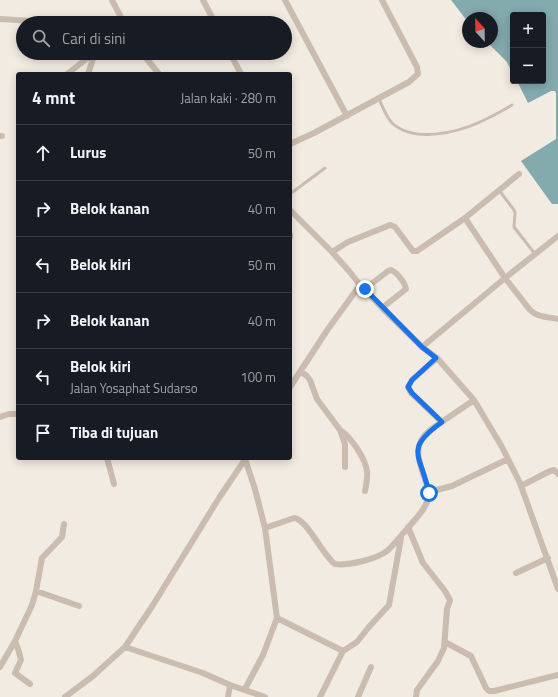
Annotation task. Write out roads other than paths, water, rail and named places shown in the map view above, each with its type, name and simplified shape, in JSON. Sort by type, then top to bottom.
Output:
[{"type":"street","points":[[112,0],[120,16]]},
{"type":"street","points":[[203,0],[211,16]]},
{"type":"street","points":[[285,0],[347,116]]},
{"type":"street","points":[[292,143],[347,116],[416,78],[419,71],[382,0]]},
{"type":"street","points":[[0,18],[16,19]]},
{"type":"street","points":[[70,72],[85,60]]},
{"type":"street","points":[[89,72],[92,60]]},
{"type":"street","points":[[148,60],[157,72]]},
{"type":"street","points":[[234,60],[240,72]]},
{"type":"street","points":[[332,252],[348,242],[390,225],[395,228],[413,251],[416,252],[465,218],[519,174]]},
{"type":"street","points":[[292,212],[350,271],[382,308],[422,347],[436,358],[474,400],[508,459],[521,486],[558,589]]},
{"type":"street","points":[[465,218],[505,278],[534,313],[558,319]]},
{"type":"street","points":[[422,347],[558,236]]},
{"type":"street","points":[[365,289],[388,271],[393,270],[396,273],[406,289],[382,308]]},
{"type":"street","points":[[292,384],[360,284]]},
{"type":"street","points":[[436,358],[412,380],[408,387],[412,393],[442,422]]},
{"type":"street","points":[[300,372],[306,375],[310,380],[317,399],[340,430],[349,437],[360,454],[368,474],[365,491]]},
{"type":"street","points":[[266,528],[297,518],[313,535],[330,560],[336,564],[350,564],[382,554],[388,550],[418,517],[427,500],[429,492],[418,457],[417,448],[426,434],[474,400]]},
{"type":"street","points":[[0,417],[8,414],[16,414]]},
{"type":"street","points":[[340,430],[345,444],[345,467]]},
{"type":"street","points":[[429,492],[452,486],[508,459]]},
{"type":"street","points":[[108,460],[114,484]]},
{"type":"street","points":[[65,697],[93,676],[125,647],[153,605],[219,498],[245,460]]},
{"type":"street","points":[[245,689],[263,654],[277,618],[266,528],[246,460]]},
{"type":"street","points":[[521,486],[550,471],[554,470],[558,474]]},
{"type":"street","points":[[0,667],[15,641],[32,605],[36,592],[42,558],[62,537],[64,524]]},
{"type":"street","points":[[408,527],[423,563],[445,590],[450,599],[447,609],[445,642],[438,662],[417,690],[416,697]]},
{"type":"street","points":[[320,697],[343,651],[357,642],[389,605],[401,535]]},
{"type":"street","points":[[516,573],[548,558]]},
{"type":"street","points":[[36,592],[78,606]]},
{"type":"street","points":[[277,618],[343,651]]},
{"type":"street","points":[[15,641],[21,660],[15,670],[15,673],[30,684]]},
{"type":"street","points":[[445,642],[471,657],[486,688],[489,691],[558,675]]},
{"type":"street","points":[[125,647],[203,673],[230,685],[265,697]]},
{"type":"street","points":[[358,697],[370,667]]},
{"type":"street","points":[[228,697],[230,685]]},
{"type":"lane","points":[[379,99],[393,124],[408,132],[435,135],[480,122],[512,105]]},
{"type":"lane","points":[[292,193],[325,168]]},
{"type":"lane","points":[[499,190],[514,210],[514,227],[535,254]]},
{"type":"water","points":[[451,0],[558,0],[558,204],[552,204],[521,161],[556,139],[555,91],[551,91],[528,103],[518,84],[546,84],[546,12],[510,12],[510,68],[507,62],[493,48],[498,48],[498,12],[462,12],[462,14]]}]
